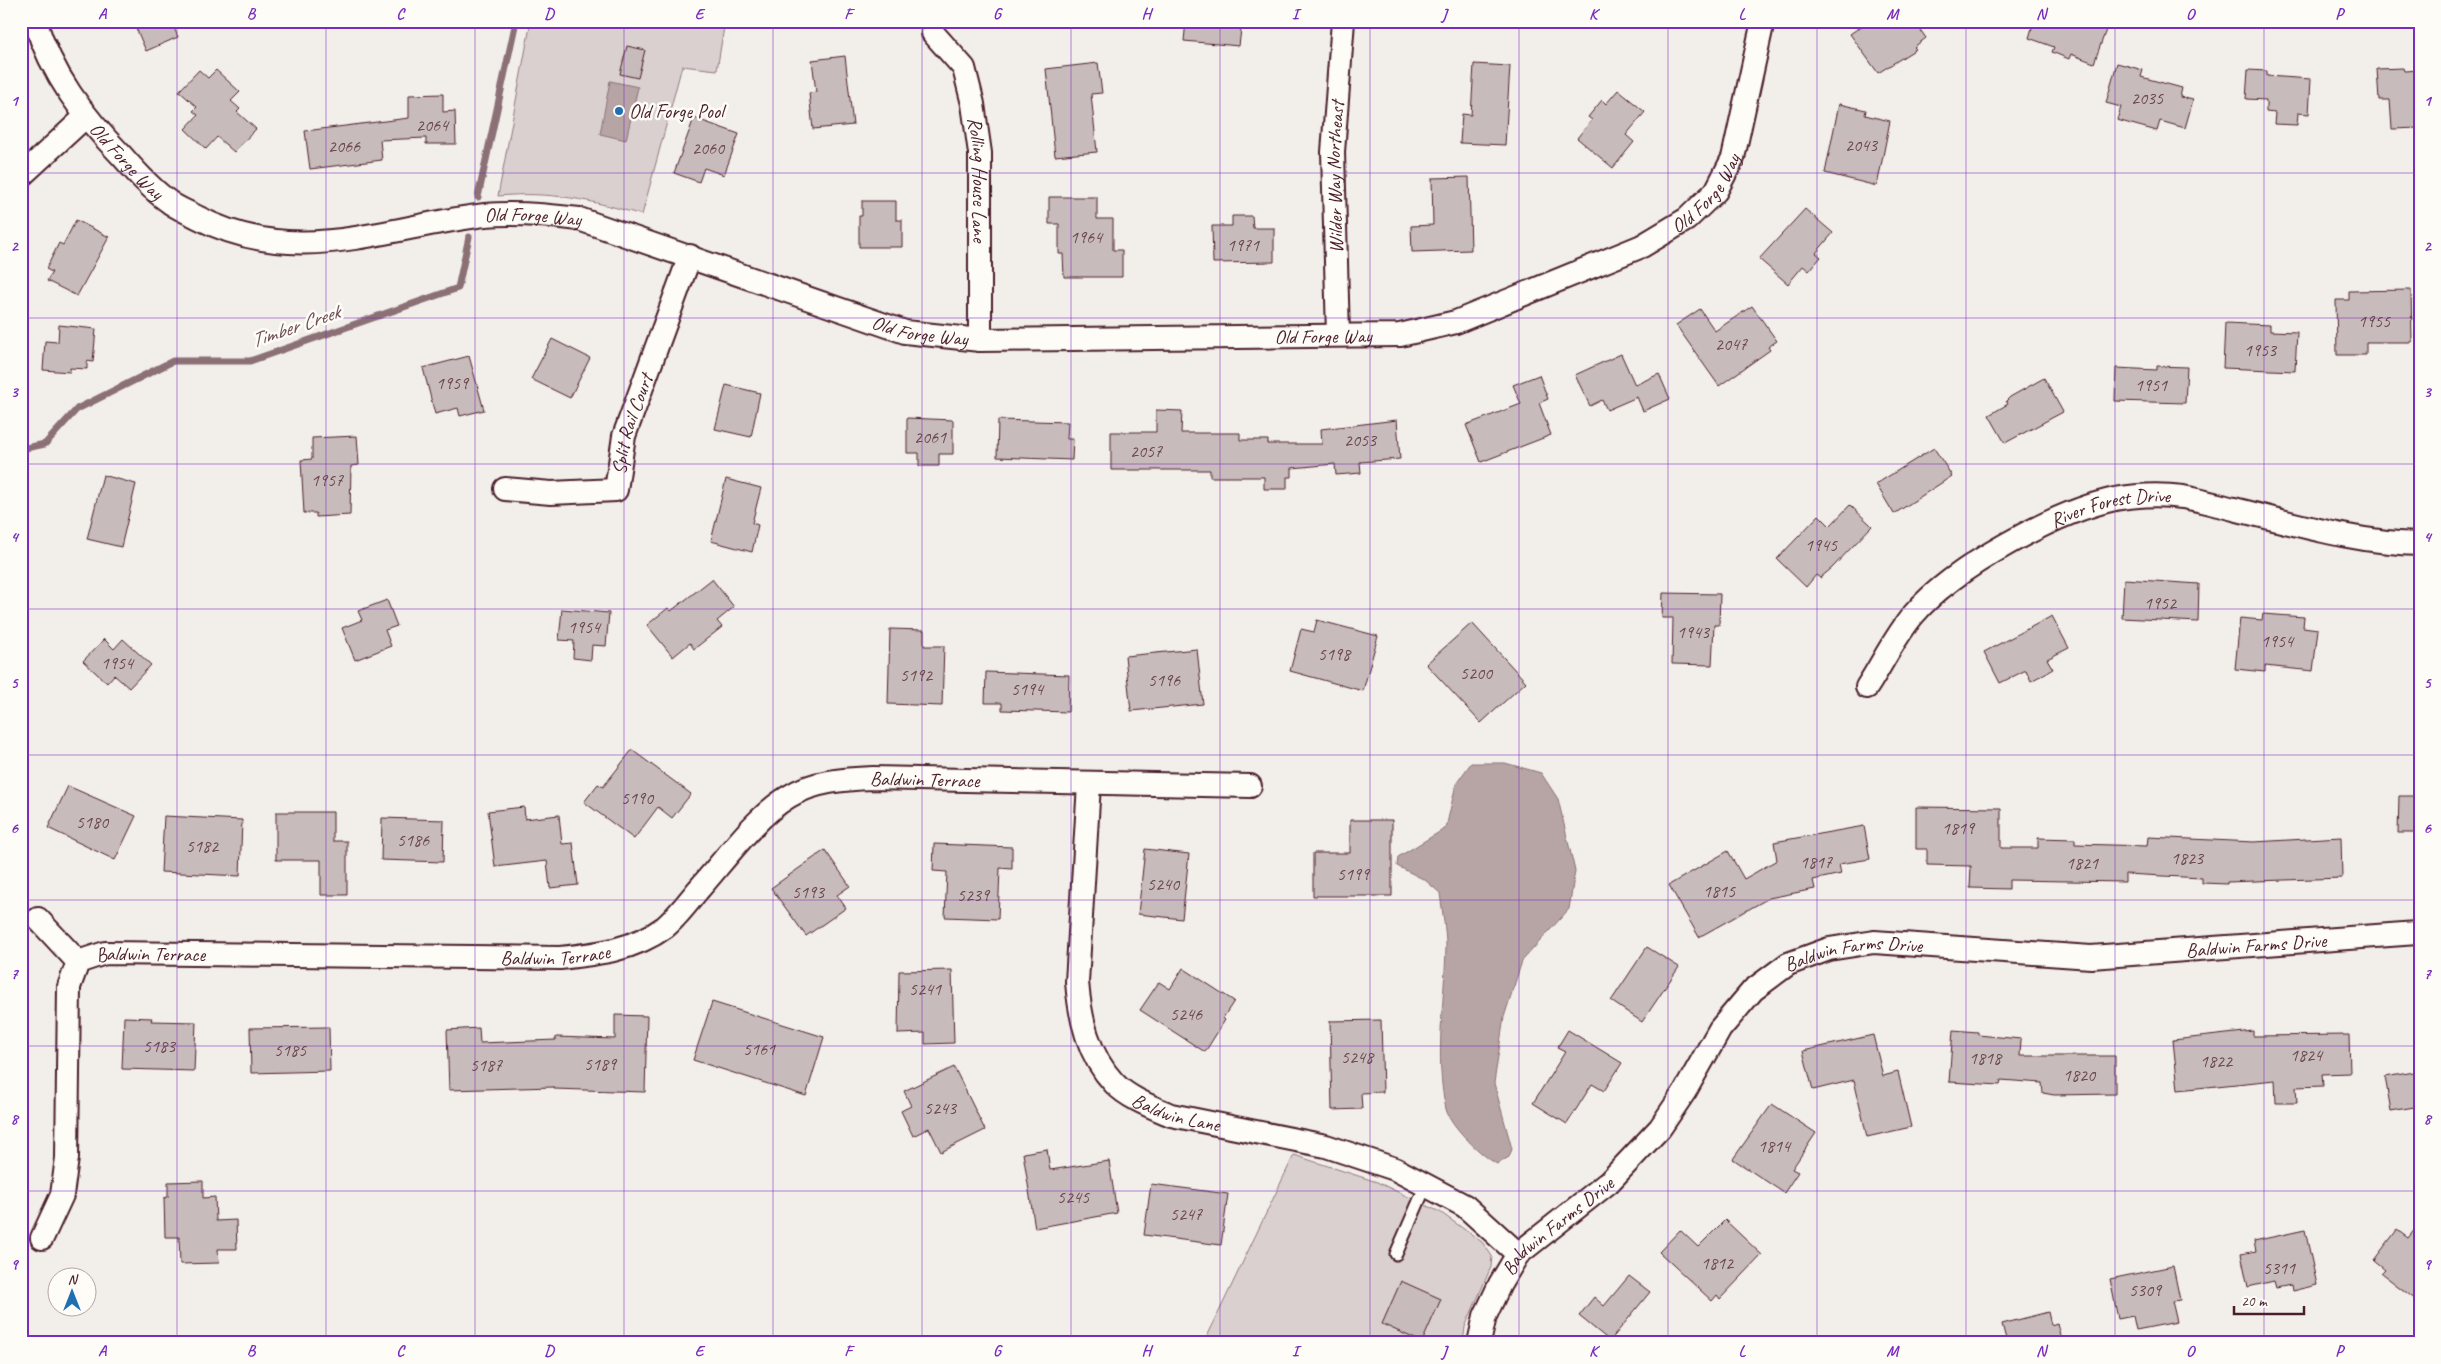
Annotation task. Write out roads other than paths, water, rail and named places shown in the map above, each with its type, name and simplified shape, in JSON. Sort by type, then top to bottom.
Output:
[{"type":"street","name":"Old Forge Way","points":[[35,21],[52,66],[85,116],[141,177],[168,202],[221,230],[246,238],[284,243],[325,243],[486,215],[524,213],[579,219],[905,332],[980,340],[1400,335],[1456,322],[1642,246],[1687,219],[1716,191],[1732,158],[1763,21]]},
{"type":"street","name":"Wilder Way Northeast","points":[[1338,335],[1333,152],[1342,55],[1343,21]]},
{"type":"street","name":"Rolling House Lane","points":[[933,33],[964,68],[973,104],[980,153],[980,340]]},
{"type":"street","points":[[21,176],[85,116]]},
{"type":"street","name":"Split Rail Court","points":[[505,490],[551,493],[616,490],[624,436],[690,256]]},
{"type":"street","name":"River Forest Drive","points":[[1866,688],[1913,615],[1934,593],[1960,572],[2055,521],[2087,507],[2115,499],[2148,495],[2185,498],[2360,539],[2395,544],[2420,544]]},
{"type":"street","name":"Baldwin Terrace","points":[[42,1238],[62,1195],[66,1158],[70,987],[78,962],[105,953],[550,958],[595,954],[630,947],[665,926],[763,818],[789,796],[822,783],[845,779],[873,778],[1250,786]]},
{"type":"street","name":"Baldwin Lane","points":[[1089,784],[1077,982],[1080,1012],[1089,1041],[1099,1062],[1114,1083],[1135,1098],[1171,1115],[1326,1146],[1395,1169],[1466,1206],[1518,1254]]},
{"type":"street","points":[[38,919],[78,962]]},
{"type":"street","name":"Baldwin Farms Drive","points":[[1479,1343],[1485,1316],[1500,1284],[1518,1254],[1609,1182],[1660,1128],[1685,1091],[1720,1029],[1753,990],[1788,964],[1830,949],[1874,942],[2091,956],[2417,933]]},
{"type":"lane","points":[[1396,1254],[1426,1185]]},
{"type":"waterway","name":"Timber Creek","points":[[478,197],[516,21]]},
{"type":"waterway","name":"Timber Creek","points":[[21,449],[45,444],[77,409],[173,361],[250,361],[458,288],[469,237]]},
{"type":"place","name":"Old Forge Pool","points":[[619,111]]}]
